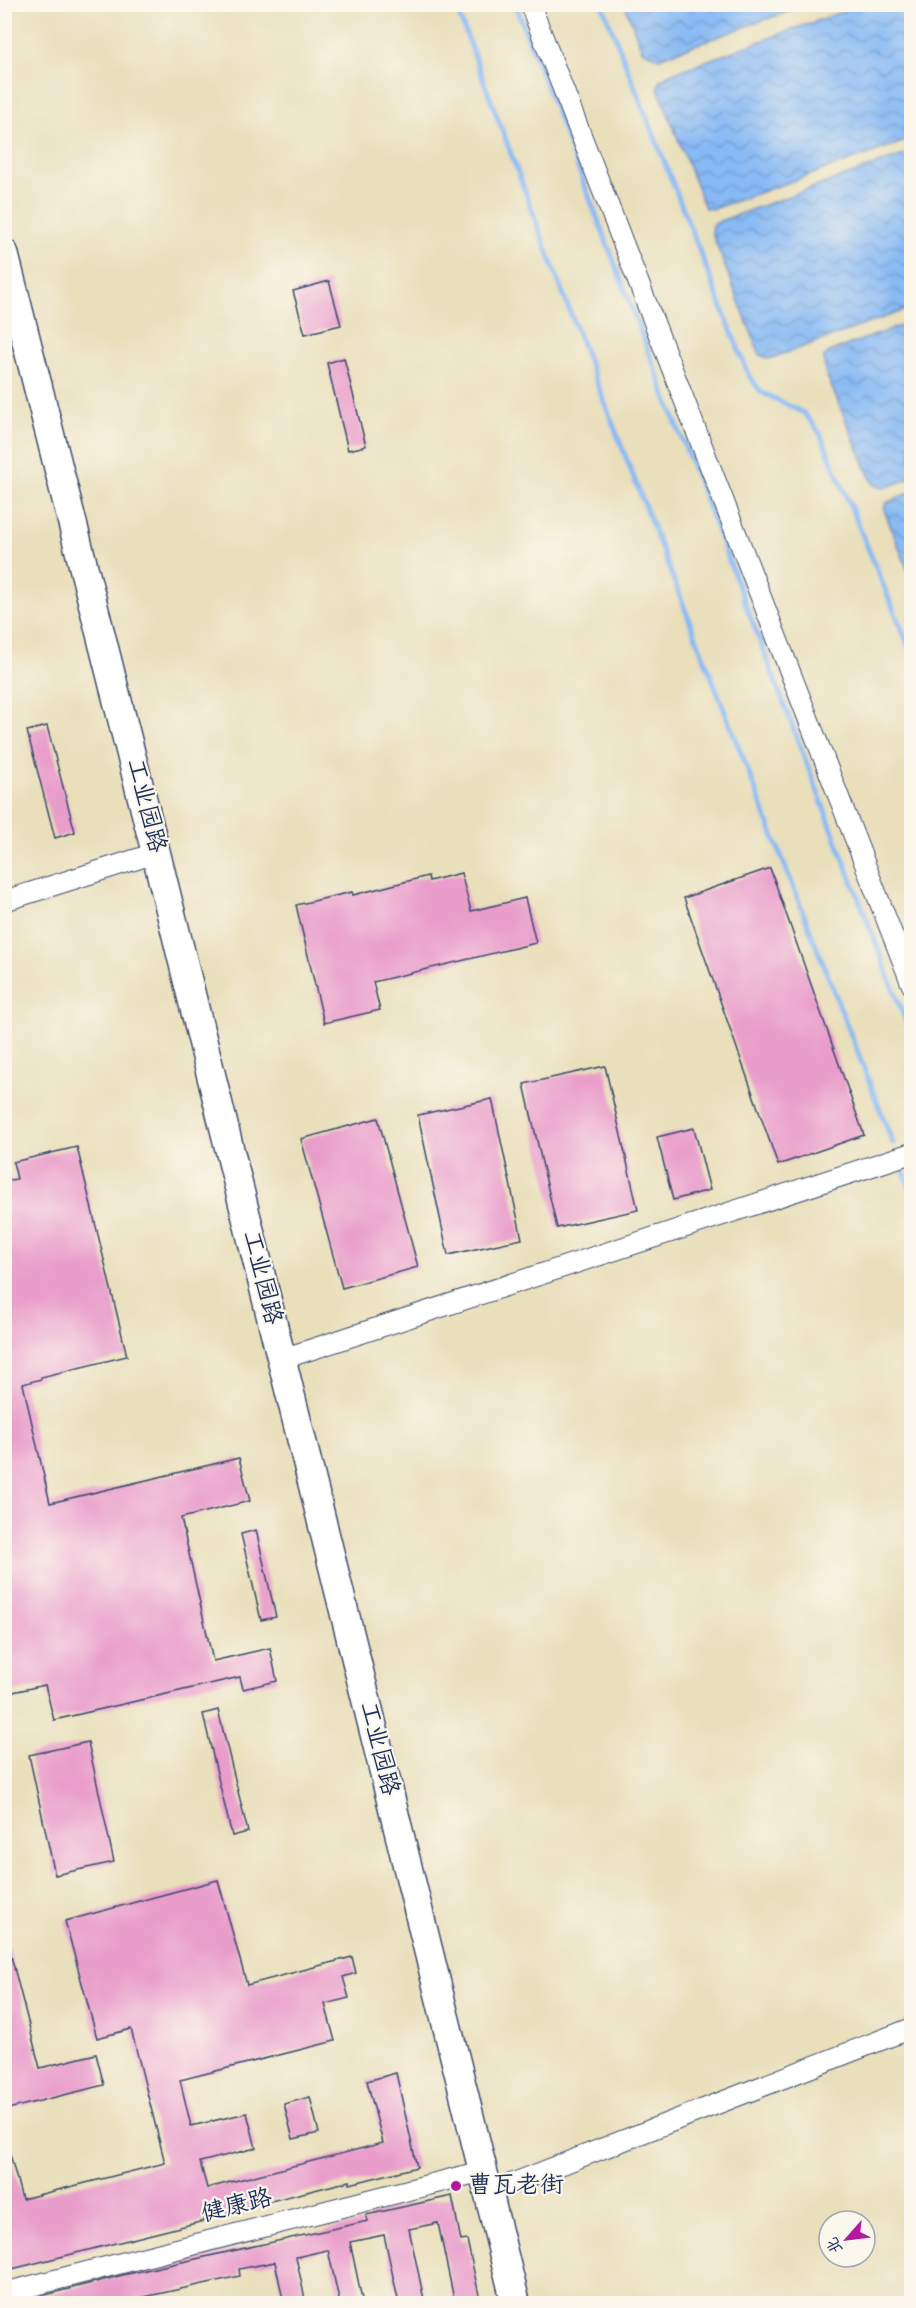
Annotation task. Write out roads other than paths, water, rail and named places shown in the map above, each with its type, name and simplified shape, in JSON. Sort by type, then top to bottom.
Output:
[{"type":"street","points":[[530,4],[912,985]]},
{"type":"street","name":"工业园路","points":[[4,253],[156,853],[516,2304]]},
{"type":"street","points":[[4,901],[156,853]]},
{"type":"street","points":[[282,1359],[912,1153]]},
{"type":"street","name":"健康路","points":[[4,2293],[485,2182],[912,2028]]},
{"type":"water","points":[[863,4],[911,5],[911,139],[713,209],[705,208],[658,88],[660,80],[670,74]]},
{"type":"water","points":[[625,5],[806,5],[659,58],[642,50]]},
{"type":"water","points":[[911,152],[911,308],[769,359],[760,355],[712,233],[713,225]]},
{"type":"water","points":[[911,322],[911,478],[884,488],[874,485],[869,475],[825,371],[824,357],[829,352]]},
{"type":"water","points":[[912,492],[911,578],[884,510],[886,503]]},
{"type":"waterway","points":[[455,4],[588,360],[893,1143]]},
{"type":"waterway","points":[[515,4],[912,1037]]},
{"type":"waterway","points":[[602,4],[749,376],[761,392],[804,413],[820,433],[912,654]]},
{"type":"waterway","points":[[904,1172],[912,1192]]},
{"type":"place","name":"曹瓦老街","points":[[456,2186]]}]
